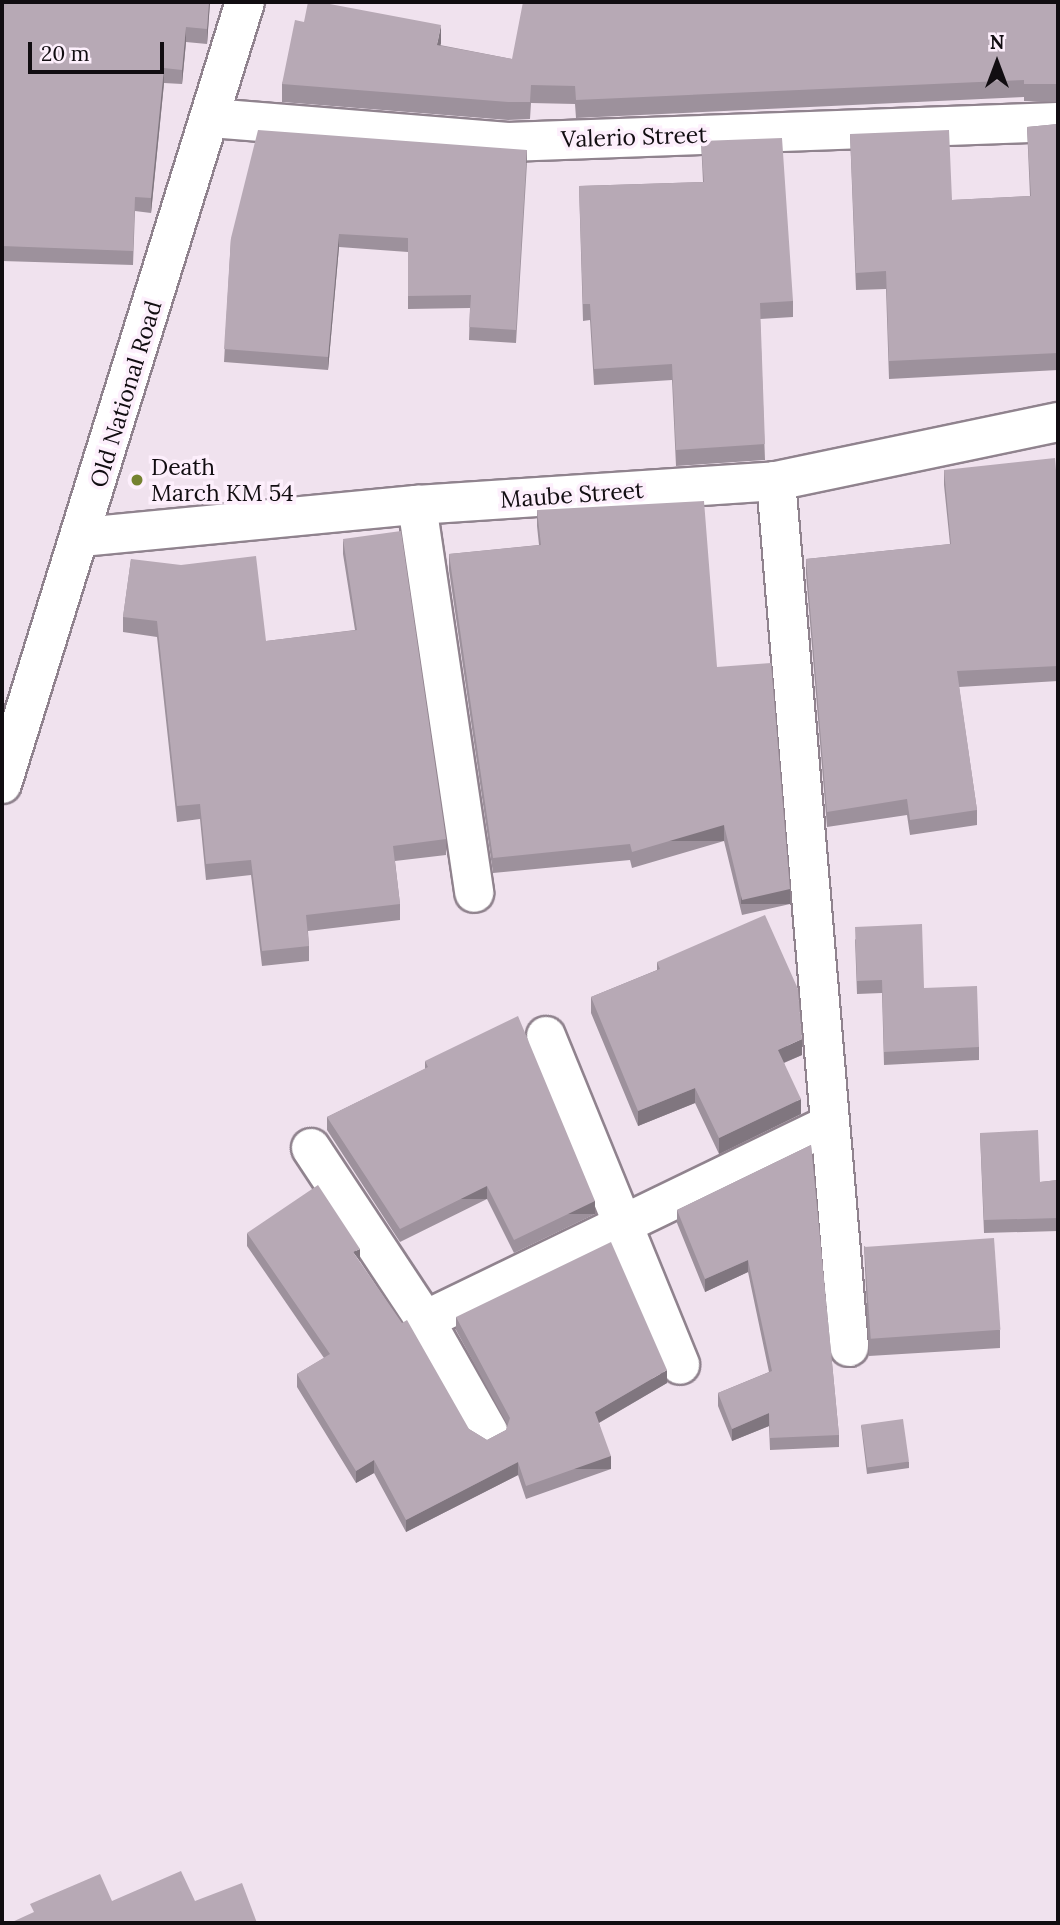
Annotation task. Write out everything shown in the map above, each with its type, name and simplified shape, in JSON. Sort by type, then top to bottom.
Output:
[{"type":"street","name":"Old National Road","points":[[2,784],[82,537],[245,2]]},
{"type":"street","name":"Valerio Street","points":[[211,118],[508,142],[1058,122]]},
{"type":"street","name":"Maube Street","points":[[82,537],[417,505],[776,481],[1058,422]]},
{"type":"street","points":[[776,481],[849,1347]]},
{"type":"street","points":[[417,505],[474,893]]},
{"type":"street","points":[[546,1036],[680,1365]]},
{"type":"street","points":[[425,1320],[623,1222],[829,1125]]},
{"type":"street","points":[[311,1148],[425,1320],[488,1431]]},
{"type":"building","points":[[2,2],[209,2],[207,29],[186,27],[182,70],[164,68],[151,198],[135,197],[133,251],[2,246]]},
{"type":"building","points":[[308,2],[441,25],[437,45],[512,59],[523,2],[1058,2],[1058,84],[1024,84],[1024,80],[576,100],[575,86],[531,85],[530,102],[508,102],[282,84],[295,20],[304,22]]},
{"type":"building","points":[[1058,124],[1058,353],[889,361],[886,271],[856,273],[850,134],[949,130],[952,200],[1031,196],[1027,127]]},
{"type":"building","points":[[258,130],[527,150],[516,330],[469,327],[471,295],[408,296],[408,238],[339,234],[328,357],[224,349],[231,238]]},
{"type":"building","points":[[782,138],[793,301],[760,303],[765,444],[676,450],[672,364],[594,369],[590,304],[583,304],[579,186],[704,182],[701,141]]},
{"type":"building","points":[[1055,458],[1058,494],[1058,666],[957,671],[977,810],[910,820],[907,799],[827,812],[806,559],[951,544],[944,470]]},
{"type":"building","points":[[704,501],[717,667],[771,663],[790,889],[742,900],[724,825],[632,852],[630,844],[493,858],[449,554],[541,545],[537,510]]},
{"type":"building","points":[[401,531],[446,839],[393,846],[400,904],[306,915],[309,946],[262,951],[251,860],[206,864],[200,804],[177,806],[157,621],[123,617],[131,559],[181,565],[256,556],[266,641],[357,630],[343,539]]},
{"type":"building","points":[[765,915],[798,989],[802,1039],[778,1050],[801,1099],[719,1138],[695,1088],[638,1111],[591,997],[660,969],[657,962]]},
{"type":"building","points":[[922,924],[924,988],[977,986],[979,1047],[884,1052],[882,980],[857,981],[855,927]]},
{"type":"building","points":[[518,1016],[595,1201],[514,1240],[487,1186],[400,1229],[327,1117],[428,1067],[425,1061]]},
{"type":"building","points":[[1038,1130],[1040,1182],[1058,1180],[1058,1218],[984,1220],[980,1133]]},
{"type":"building","points":[[811,1145],[839,1435],[770,1438],[769,1413],[732,1429],[718,1393],[772,1371],[748,1260],[705,1279],[677,1210]]},
{"type":"building","points":[[318,1185],[360,1249],[353,1252],[402,1323],[407,1320],[469,1429],[487,1440],[506,1430],[510,1418],[456,1317],[611,1242],[667,1370],[595,1412],[611,1456],[526,1486],[518,1462],[406,1520],[374,1460],[356,1471],[297,1374],[330,1354],[247,1233]]},
{"type":"building","points":[[994,1238],[1000,1330],[871,1339],[864,1247]]},
{"type":"building","points":[[903,1419],[909,1462],[867,1467],[861,1425]]},
{"type":"building","points":[[181,1871],[195,1901],[242,1883],[257,1923],[10,1923],[34,1912],[30,1904],[100,1874],[112,1901]]},
{"type":"place","name":"Death March KM 54","points":[[137,480]]}]
